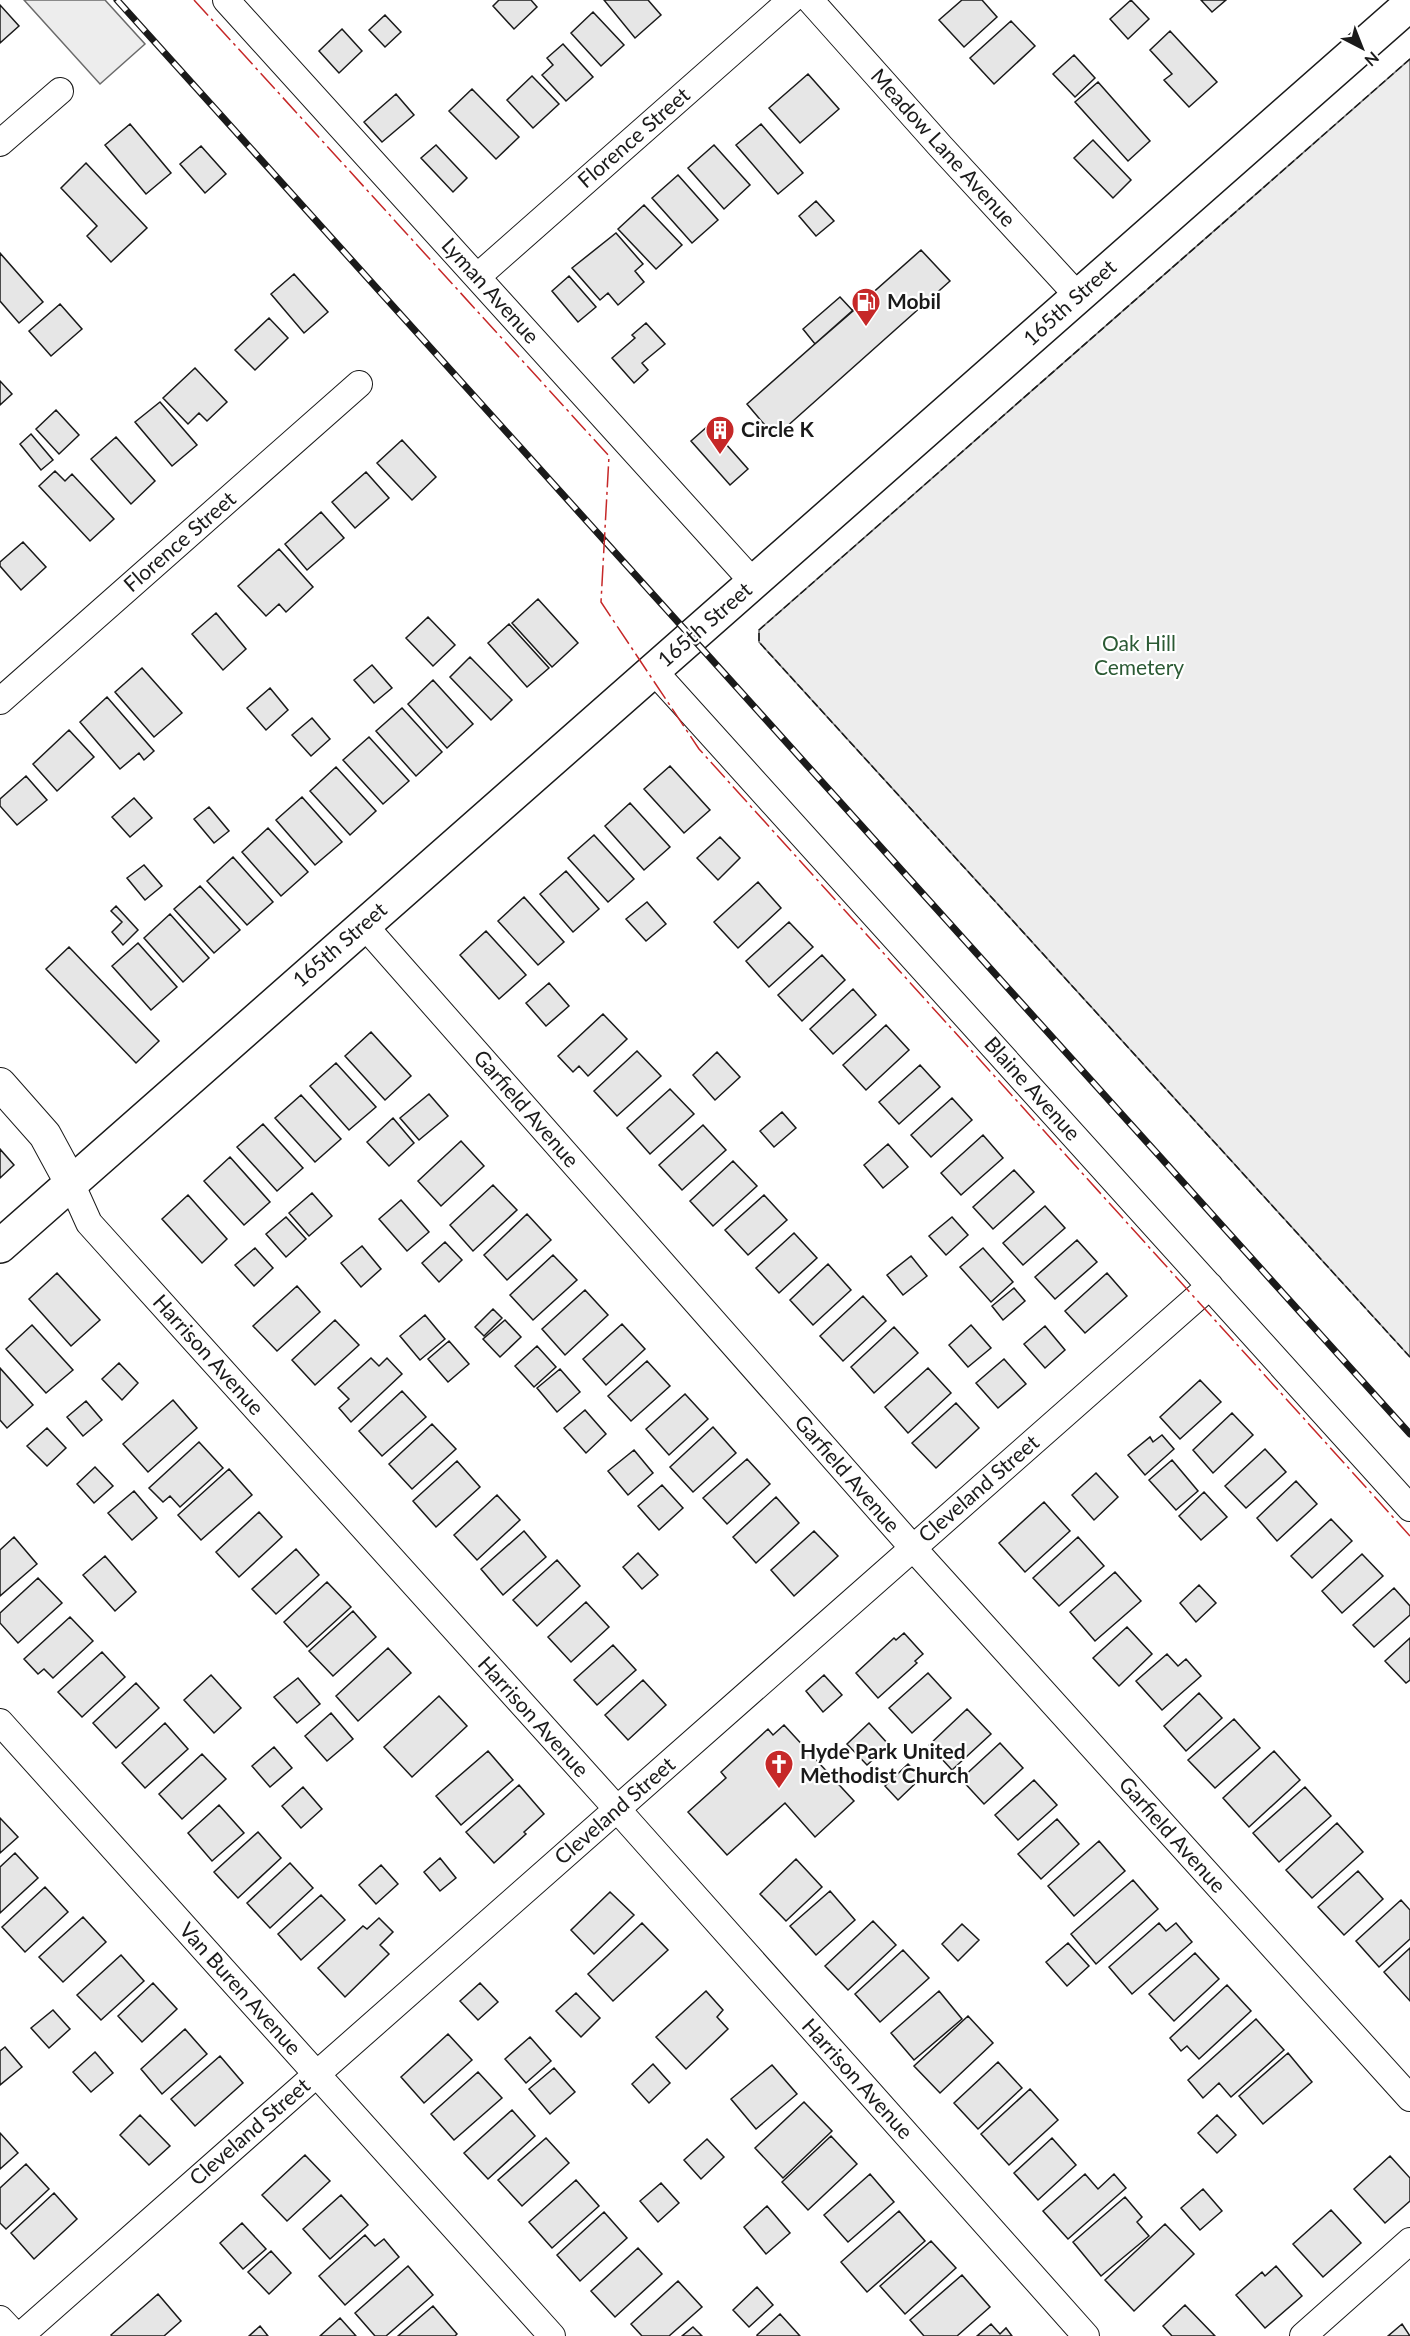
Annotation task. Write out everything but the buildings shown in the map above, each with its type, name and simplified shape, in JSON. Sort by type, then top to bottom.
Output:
[{"type":"main road","name":"165th Street","points":[[0,1246],[1410,4]]},
{"type":"street","name":"Lyman Avenue","points":[[226,0],[753,583]]},
{"type":"street","name":"Florence Street","points":[[477,277],[791,0]]},
{"type":"street","name":"Meadow Lane Avenue","points":[[810,0],[1078,296]]},
{"type":"street","points":[[0,143],[60,91]]},
{"type":"street","name":"Florence Street","points":[[0,701],[359,384]]},
{"type":"street","name":"Blaine Avenue","points":[[654,670],[1410,1508]]},
{"type":"street","name":"Garfield Avenue","points":[[363,924],[913,1548],[1410,2098]]},
{"type":"street","name":"Harrison Avenue","points":[[0,1084],[45,1134],[89,1223],[1086,2336]]},
{"type":"street","name":"Cleveland Street","points":[[18,2336],[1210,1286]]},
{"type":"street","name":"Van Buren Avenue","points":[[0,1722],[552,2336]]},
{"type":"street","points":[[1303,2336],[1410,2241]]},
{"type":"street","points":[[0,2319],[18,2336]]},
{"type":"green space","points":[[24,0],[105,0],[145,44],[100,84]]},
{"type":"green space","name":"Oak Hill Cemetery","points":[[1410,59],[1410,1357],[759,642],[759,630]]},
{"type":"railway","points":[[117,0],[1410,1434]]},
{"type":"fence","points":[[1410,59],[759,630],[759,642],[1410,1357]]},
{"type":"power","points":[[194,0],[609,456],[601,602],[699,749],[1410,1536]]},
{"type":"place","name":"Mobil","points":[[866,328]]},
{"type":"place","name":"Circle K","points":[[720,456]]},
{"type":"place","name":"Hyde Park United Methodist Church","points":[[779,1790]]}]
